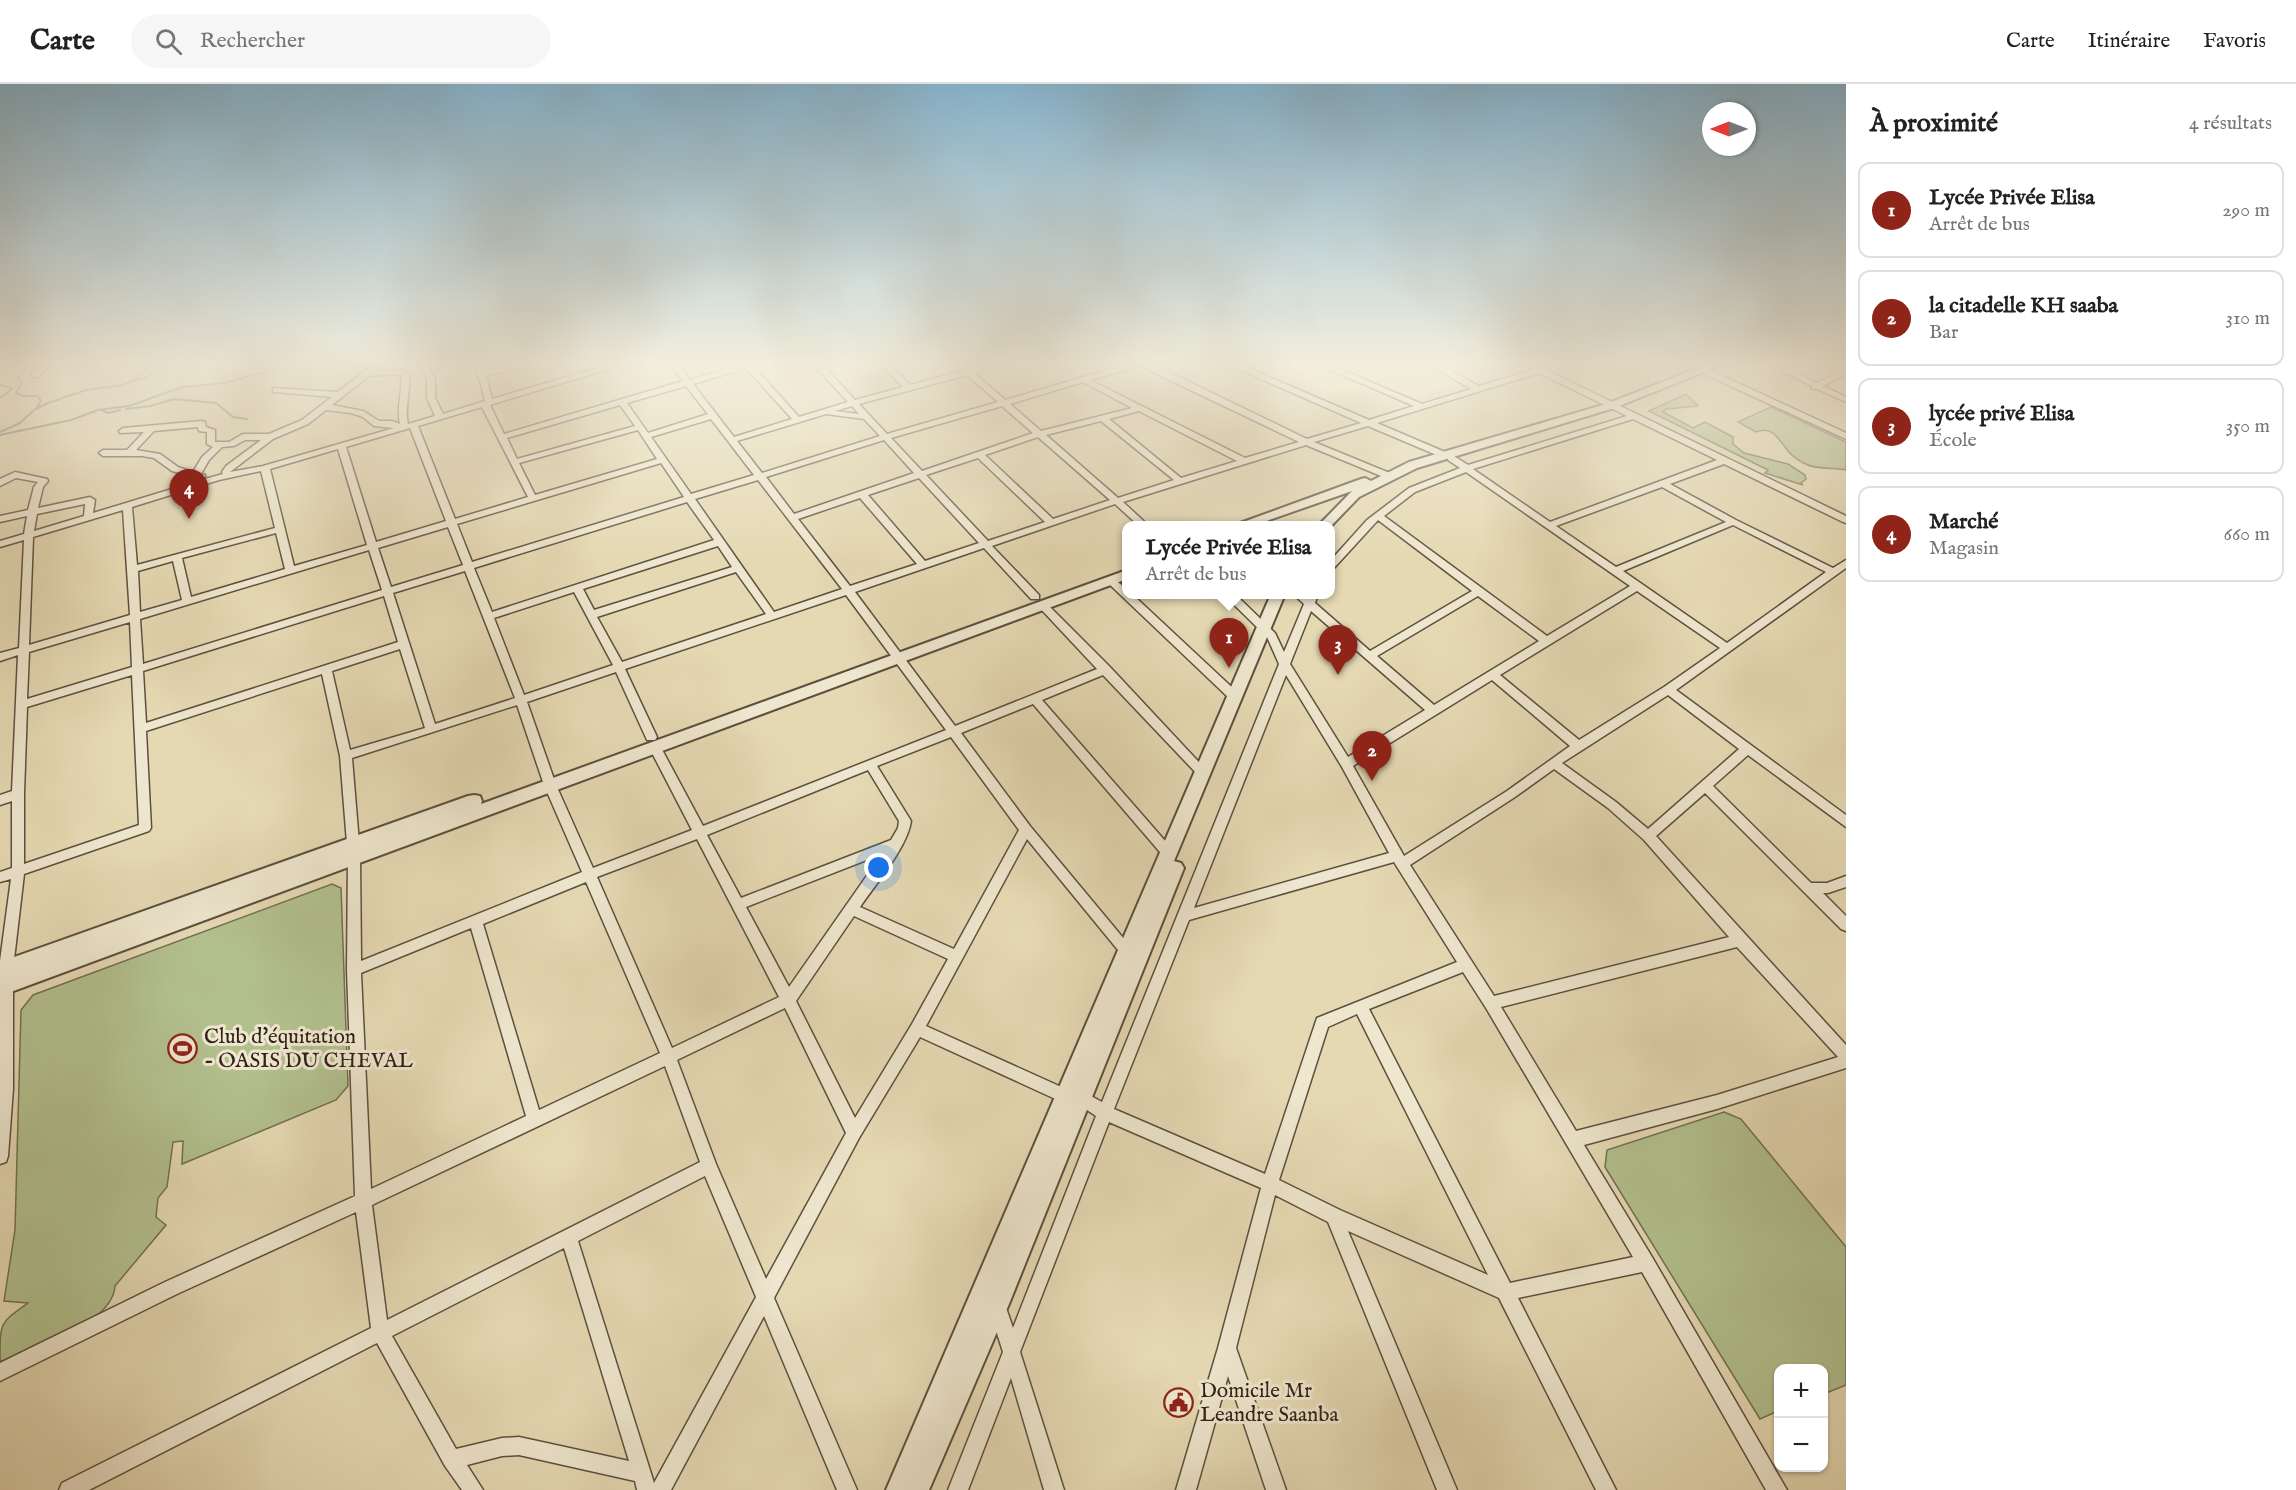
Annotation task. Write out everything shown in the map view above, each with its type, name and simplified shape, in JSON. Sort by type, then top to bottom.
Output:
[{"type":"street","points":[[130,453],[152,428]]},
{"type":"street","points":[[123,431],[158,428]]},
{"type":"street","points":[[202,428],[211,430],[211,444],[231,444],[243,437],[270,437]]},
{"type":"street","points":[[228,475],[226,472],[229,468],[270,437],[296,428]]},
{"type":"street","points":[[0,544],[189,486],[265,468],[405,428]]},
{"type":"street","points":[[407,428],[451,523],[521,700],[549,781],[669,1057],[709,1166],[847,1490]]},
{"type":"street","points":[[498,428],[533,499]]},
{"type":"street","points":[[502,437],[534,428]]},
{"type":"street","points":[[515,462],[638,428]]},
{"type":"street","points":[[640,428],[772,616]]},
{"type":"street","points":[[646,436],[675,428]]},
{"type":"street","points":[[723,428],[955,731],[1026,830],[1127,951]]},
{"type":"street","points":[[732,440],[775,428]]},
{"type":"street","points":[[877,428],[1039,602],[1203,773]]},
{"type":"street","points":[[22,705],[690,500],[917,428]]},
{"type":"street","points":[[1032,428],[1140,521]]},
{"type":"street","points":[[792,518],[1039,434],[1065,428]]},
{"type":"street","points":[[1115,428],[1181,482]]},
{"type":"street","points":[[1179,428],[1246,462]]},
{"type":"street","points":[[1276,428],[1389,476]]},
{"type":"street","points":[[346,756],[431,730],[1116,501],[1357,428]]},
{"type":"street","points":[[1377,428],[1447,456],[1726,647]]},
{"type":"street","points":[[1250,521],[1359,483],[1389,476],[1544,428]]},
{"type":"street","points":[[1335,562],[1378,516],[1412,490],[1464,468],[1597,428]]},
{"type":"street","points":[[1655,428],[1846,520]]},
{"type":"street","points":[[1828,428],[1846,436]]},
{"type":"street","points":[[189,486],[205,459],[220,445]]},
{"type":"street","points":[[341,446],[431,730]]},
{"type":"street","points":[[103,453],[130,453],[160,457],[175,469],[196,477],[217,478]]},
{"type":"street","points":[[980,455],[1052,522]]},
{"type":"street","points":[[1274,521],[1310,508],[1353,502],[1447,456]]},
{"type":"street","points":[[0,657],[134,615],[663,460]]},
{"type":"street","points":[[1548,526],[1725,460]]},
{"type":"street","points":[[265,468],[290,571]]},
{"type":"street","points":[[0,483],[15,475],[43,480],[31,514],[18,794],[18,871],[3,977],[0,1156]]},
{"type":"street","points":[[1329,521],[1389,476]]},
{"type":"street","points":[[1662,483],[1733,522],[1833,572]]},
{"type":"street","points":[[862,494],[923,565]]},
{"type":"street","points":[[0,519],[90,500],[88,517]]},
{"type":"street","points":[[1335,525],[1353,502]]},
{"type":"street","points":[[0,877],[145,828],[127,506]]},
{"type":"street","points":[[1378,516],[1547,642]]},
{"type":"street","points":[[1616,572],[1733,522]]},
{"type":"street","points":[[132,570],[279,529]]},
{"type":"street","points":[[487,616],[719,542]]},
{"type":"street","points":[[177,556],[187,600]]},
{"type":"street","points":[[1184,916],[1399,860],[1555,764],[1578,746],[1668,690],[1846,563]]},
{"type":"street","points":[[591,615],[738,568]]},
{"type":"street","points":[[3,977],[1039,602],[1122,568]]},
{"type":"street","points":[[1039,602],[1119,577]]},
{"type":"street","points":[[1346,764],[1637,586]]},
{"type":"street","points":[[577,588],[619,667],[653,742],[702,832],[854,1133]]},
{"type":"street","points":[[1369,656],[1479,591]]},
{"type":"street","points":[[1140,599],[1234,696]]},
{"type":"street","points":[[1233,599],[1267,631],[1346,764],[1399,860],[1491,1003],[1646,1263],[1777,1490]]},
{"type":"street","points":[[899,1490],[1073,1097],[1267,631],[1277,599]]},
{"type":"street","points":[[916,1490],[997,1304],[1127,951],[1234,696],[1286,599]]},
{"type":"street","points":[[958,1490],[1284,663],[1311,600],[1369,656],[1433,711]]},
{"type":"street","points":[[140,729],[403,644]]},
{"type":"street","points":[[326,669],[346,756],[354,849],[354,970],[363,1201],[380,1332],[452,1459],[473,1490]]},
{"type":"street","points":[[354,970],[1106,670]]},
{"type":"street","points":[[1493,675],[1578,746]]},
{"type":"street","points":[[1668,690],[1846,822]]},
{"type":"street","points":[[1035,699],[1169,854]]},
{"type":"street","points":[[1648,836],[1748,748]]},
{"type":"street","points":[[0,1372],[171,1288],[363,1201],[788,1000],[896,843],[905,821],[870,764]]},
{"type":"street","points":[[1555,764],[1612,805],[1648,836],[1846,1055]]},
{"type":"street","points":[[1705,786],[1846,925]]},
{"type":"street","points":[[0,800],[18,794]]},
{"type":"street","points":[[661,1490],[854,1133],[916,1029],[1026,830]]},
{"type":"street","points":[[737,905],[896,843]]},
{"type":"street","points":[[1808,888],[1828,888],[1846,880]]},
{"type":"street","points":[[851,909],[956,956]]},
{"type":"street","points":[[476,921],[534,1119]]},
{"type":"street","points":[[1491,1003],[1740,940]]},
{"type":"street","points":[[1186,1490],[1227,1348],[1270,1184],[1322,1023],[1465,965]]},
{"type":"street","points":[[1360,1006],[1606,1490]]},
{"type":"street","points":[[916,1029],[1270,1184],[1334,1216],[1506,1292],[1646,1263]]},
{"type":"street","points":[[1573,1140],[1717,1102],[1846,1061]]},
{"type":"street","points":[[69,1490],[709,1166]]},
{"type":"street","points":[[1334,1216],[1448,1490]]},
{"type":"street","points":[[569,1237],[644,1482]]},
{"type":"street","points":[[997,1304],[1054,1490]]},
{"type":"street","points":[[1227,1348],[1276,1490]]},
{"type":"street","points":[[452,1459],[502,1447],[519,1446],[644,1482]]},
{"type":"green space","points":[[1683,428],[1715,428],[1733,437],[1733,444],[1744,453],[1788,464],[1805,475],[1806,479],[1801,483],[1803,485],[1765,473],[1768,470]]},
{"type":"green space","points":[[1748,428],[1815,428],[1846,442],[1846,470],[1806,464],[1791,454],[1772,432],[1762,430],[1756,432]]},
{"type":"green space","name":"Club d'équitation - OASIS DU CHEVAL","points":[[332,884],[341,888],[348,1086],[336,1100],[182,1164],[183,1141],[173,1142],[167,1187],[158,1198],[156,1217],[166,1225],[115,1286],[111,1300],[101,1312],[70,1333],[3,1362],[0,1360],[1,1330],[12,1315],[28,1303],[4,1301],[15,1230],[21,1010],[33,995]]},
{"type":"green space","points":[[1724,1112],[1741,1119],[1846,1247],[1846,1385],[1828,1392],[1828,1364],[1774,1364],[1774,1413],[1760,1419],[1605,1167],[1607,1150]]},
{"type":"waterway","points":[[0,432],[10,428]]},
{"type":"waterway","points":[[0,435],[35,428]]},
{"type":"waterway","points":[[0,541],[13,537]]},
{"type":"place","name":"Marché","points":[[189,519]]},
{"type":"place","name":"Lycée Privée Elisa","points":[[1229,668]]},
{"type":"place","name":"lycée privé Elisa","points":[[1338,675]]},
{"type":"place","name":"la citadelle KH saaba","points":[[1372,781]]},
{"type":"place","name":"Club d'équitation - OASIS DU CHEVAL","points":[[183,1048]]},
{"type":"place","name":"Domicile Mr Leandre Saanba","points":[[1179,1402]]}]
